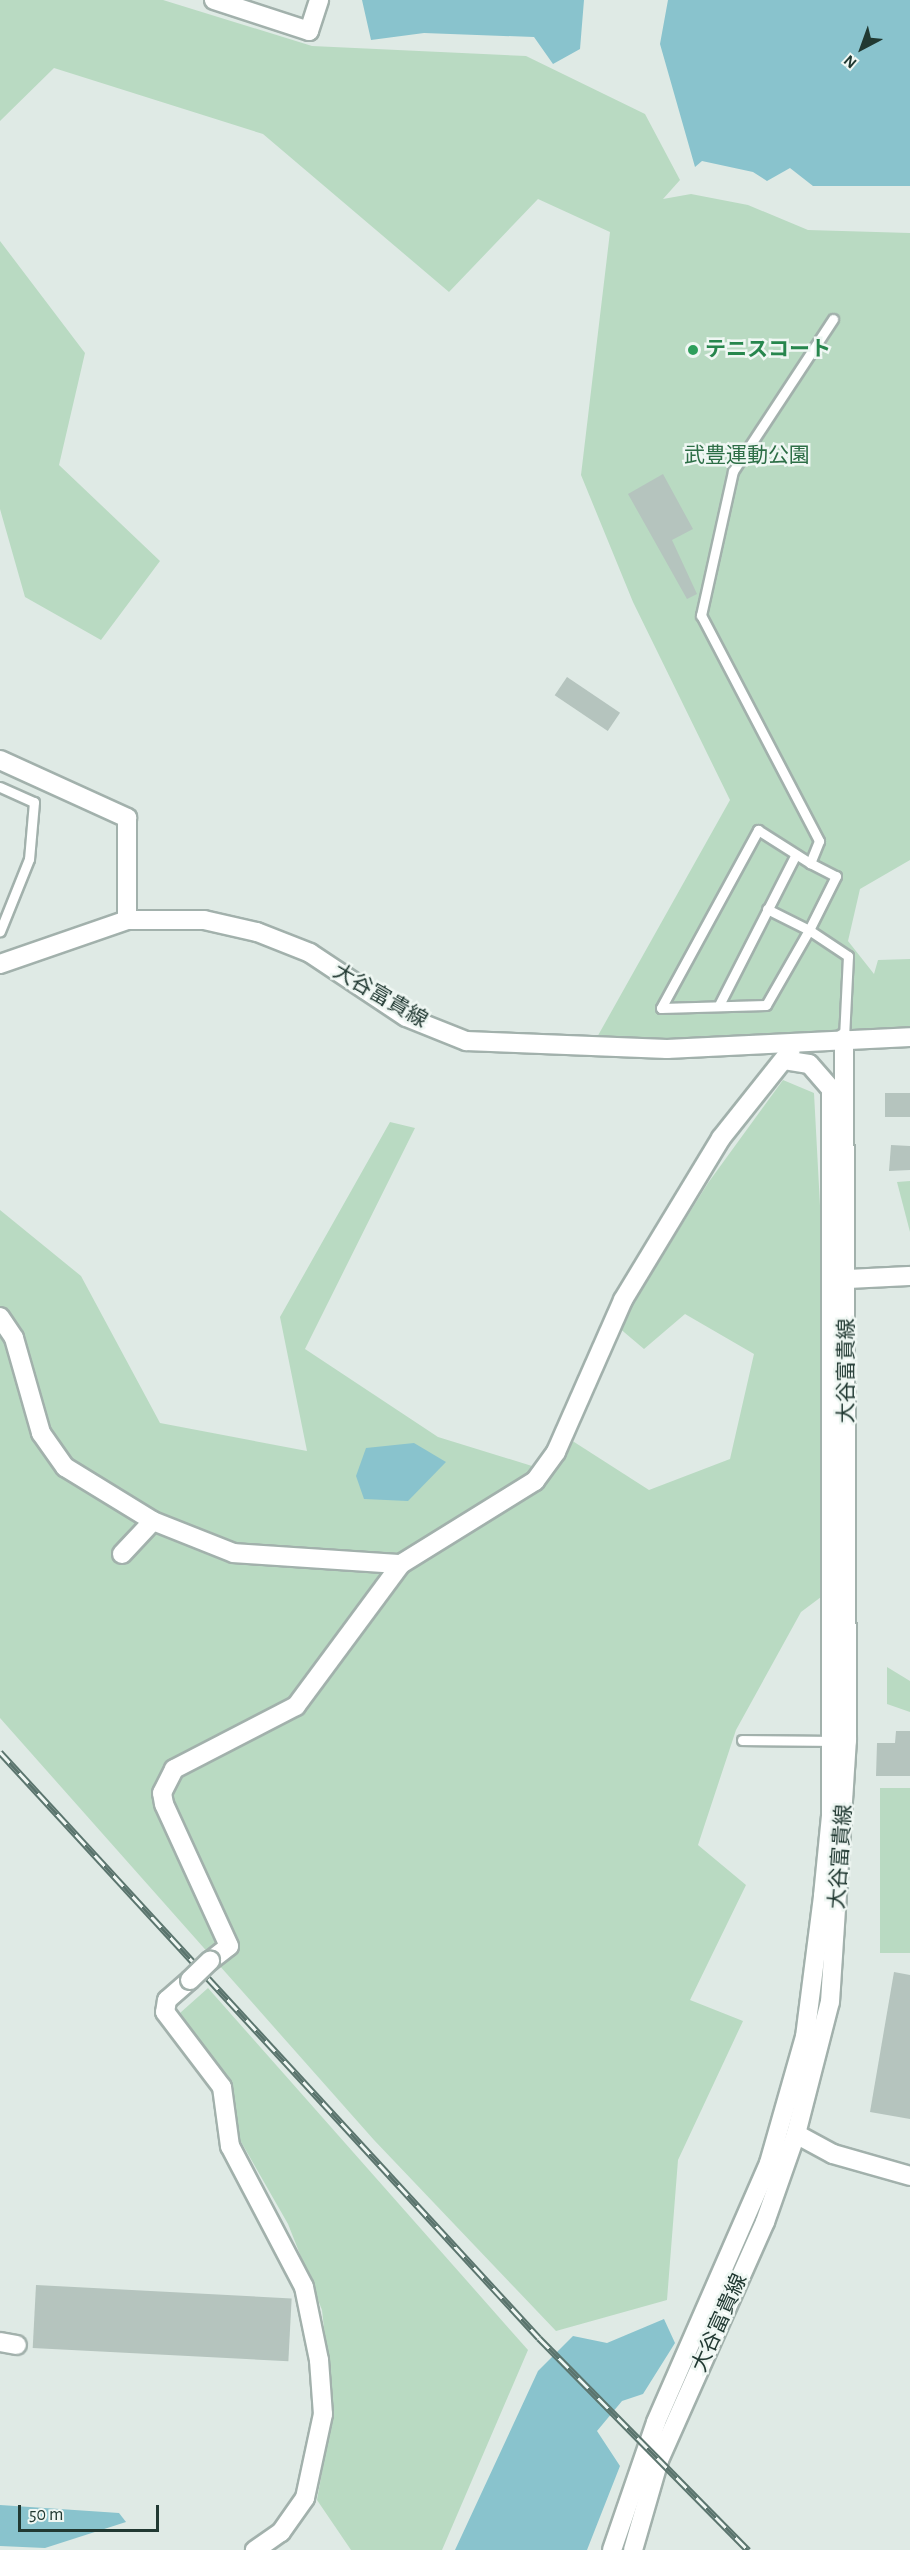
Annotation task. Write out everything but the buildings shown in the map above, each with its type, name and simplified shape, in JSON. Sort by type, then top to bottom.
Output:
[{"type":"street","points":[[214,0],[309,31],[319,0]]},
{"type":"street","points":[[0,760],[127,818],[127,920]]},
{"type":"street","name":"大谷富貴線","points":[[0,964],[127,920],[204,920],[257,932],[310,953],[406,1017],[466,1041],[668,1049],[844,1038],[847,1279],[839,1741],[830,2002],[796,2134],[765,2222],[659,2460],[633,2550]]},
{"type":"street","points":[[844,1038],[910,1037]]},
{"type":"street","points":[[255,2550],[281,2532],[305,2498],[323,2414],[319,2360],[304,2287],[230,2146],[222,2087],[165,2012],[167,2000],[210,1960],[229,1946],[164,1804],[167,1780],[183,1763],[296,1706],[401,1564],[535,1482],[556,1452],[623,1300],[721,1138],[798,1041]]},
{"type":"street","points":[[612,2550],[656,2422],[745,2226],[805,2037],[831,1816],[839,1741],[831,1089],[809,1064],[784,1060]]},
{"type":"street","points":[[847,1279],[910,1276]]},
{"type":"street","points":[[0,1317],[14,1338],[40,1433],[64,1467],[153,1521],[234,1553],[401,1564]]},
{"type":"street","points":[[122,1554],[153,1521]]},
{"type":"street","points":[[796,2134],[833,2154],[910,2176]]},
{"type":"lane","points":[[810,863],[819,841],[701,615],[733,471],[833,319]]},
{"type":"lane","points":[[0,787],[34,802],[29,859],[0,931]]},
{"type":"lane","points":[[758,830],[810,863],[836,876],[809,930],[766,1005],[661,1008],[758,830]]},
{"type":"lane","points":[[718,1005],[796,854]]},
{"type":"lane","points":[[767,909],[809,930],[848,956],[844,1038]]},
{"type":"lane","points":[[742,1740],[839,1741]]},
{"type":"green space","name":"武豊運動公園","points":[[0,0],[163,0],[312,46],[526,56],[645,114],[680,180],[663,199],[691,194],[748,205],[808,230],[910,233],[910,860],[860,889],[848,941],[874,974],[878,960],[910,959],[910,1038],[591,1048],[730,800],[633,602],[581,475],[610,232],[538,199],[449,292],[263,134],[54,68],[0,121]]},
{"type":"green space","points":[[0,241],[85,353],[59,465],[160,561],[101,640],[25,597],[0,509]]},
{"type":"green space","points":[[783,1080],[814,1093],[826,1318],[821,1597],[801,1612],[736,1730],[698,1845],[746,1885],[690,2000],[743,2021],[678,2160],[667,2300],[556,2331],[374,2140],[0,1718],[0,1210],[81,1276],[160,1423],[307,1451],[280,1317],[390,1122],[415,1128],[305,1349],[438,1437],[532,1466],[571,1440],[649,1490],[730,1459],[754,1354],[685,1314],[644,1349],[618,1327],[708,1183]]},
{"type":"green space","points":[[910,1181],[910,1232],[897,1182]]},
{"type":"green space","points":[[887,1667],[910,1681],[910,1712],[887,1704]]},
{"type":"green space","points":[[880,1788],[910,1788],[910,1953],[880,1953]]},
{"type":"green space","points":[[208,1988],[528,2350],[442,2550],[351,2550],[317,2500],[333,2409],[322,2310],[288,2224],[240,2140],[232,2084],[180,2013]]},
{"type":"water","points":[[362,0],[584,0],[580,49],[553,64],[534,37],[424,33],[371,40]]},
{"type":"water","points":[[668,0],[910,0],[910,186],[813,186],[790,168],[767,181],[753,172],[702,161],[695,167],[660,44]]},
{"type":"water","points":[[414,1443],[446,1462],[408,1501],[364,1499],[356,1476],[366,1448]]},
{"type":"water","points":[[664,2319],[675,2343],[643,2394],[622,2401],[597,2431],[620,2466],[587,2550],[455,2550],[538,2371],[573,2336],[607,2343]]},
{"type":"water","points":[[0,2505],[119,2513],[126,2522],[45,2548],[0,2546]]},
{"type":"railway","points":[[0,1752],[539,2338],[748,2550]]},
{"type":"place","name":"テニスコート","points":[[693,350]]}]
